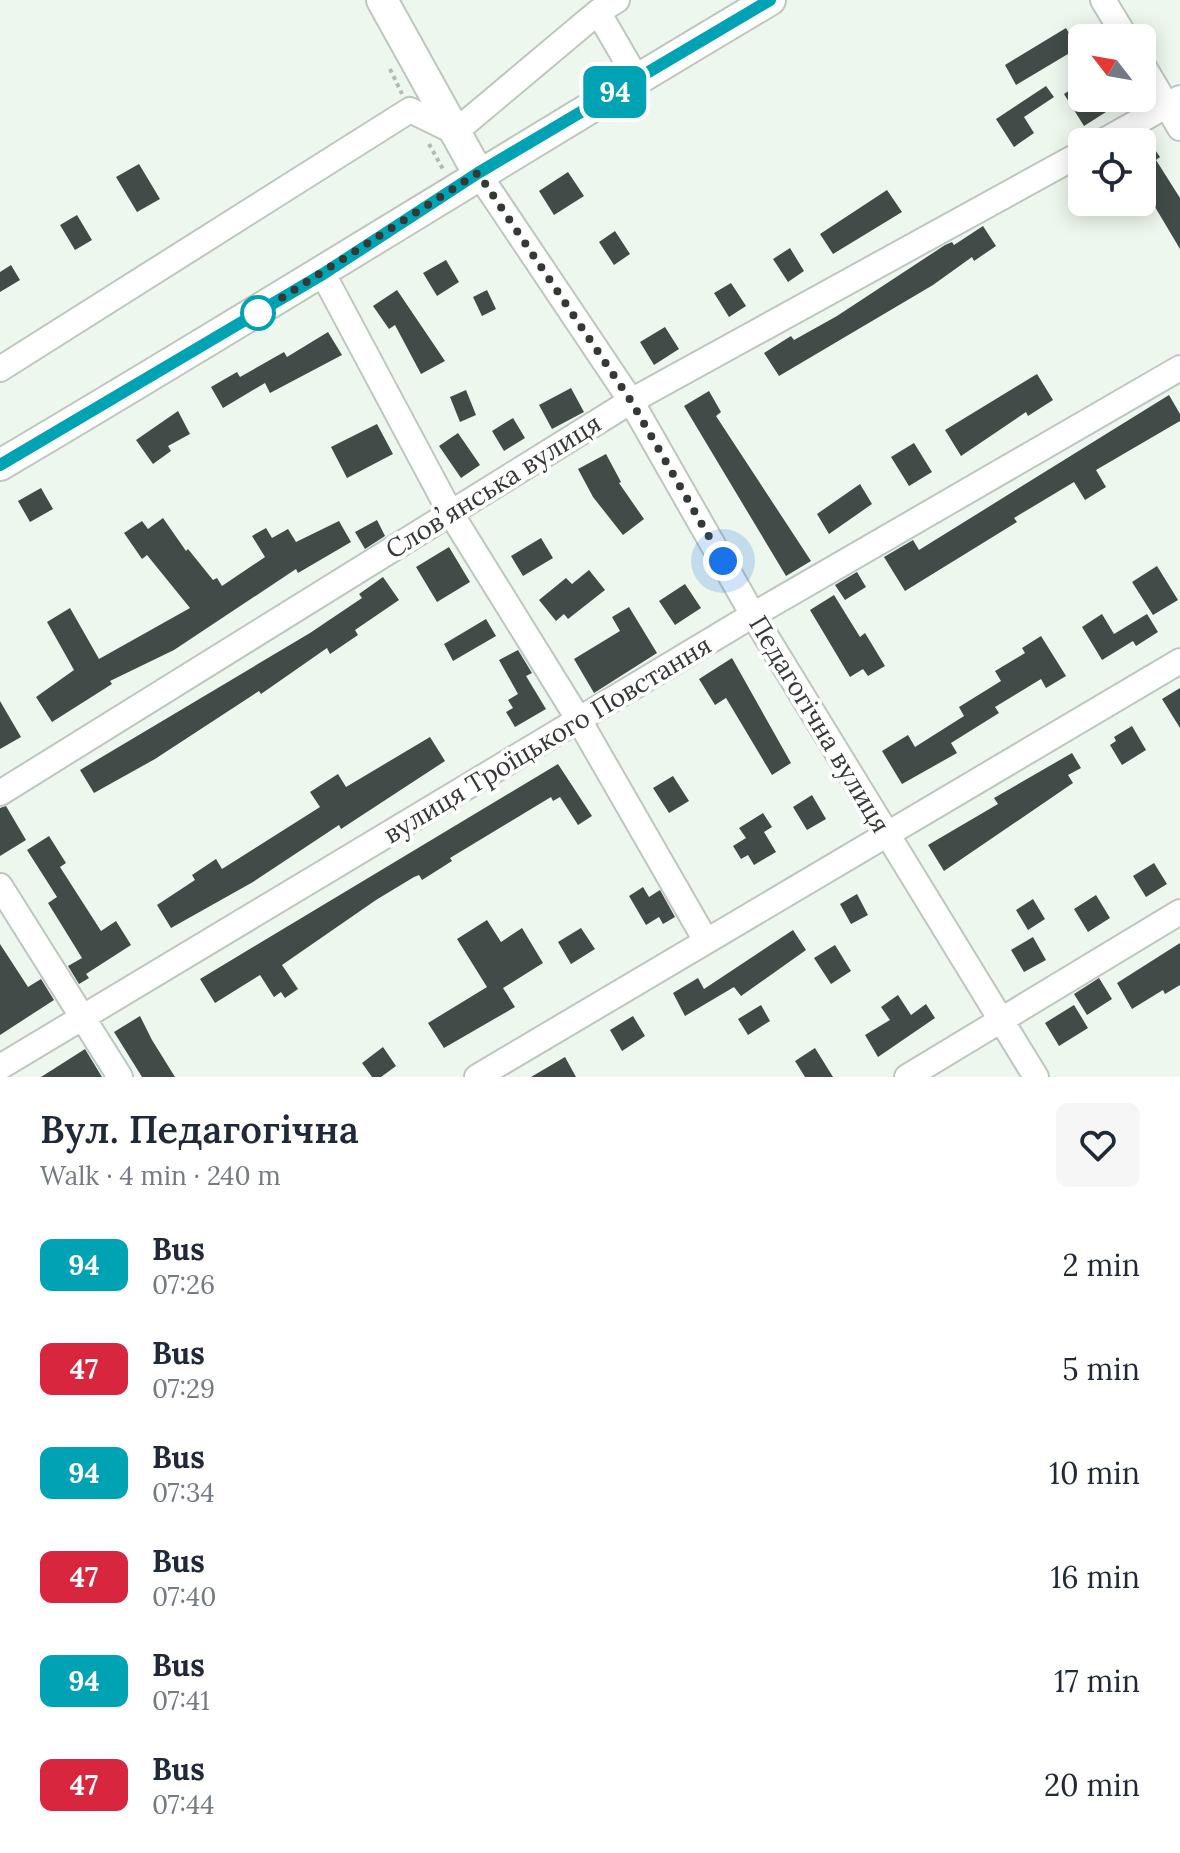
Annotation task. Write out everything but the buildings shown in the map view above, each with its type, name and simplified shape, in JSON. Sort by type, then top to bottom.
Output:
[{"type":"main road","name":"Педагогічна вулиця","points":[[382,0],[478,173]]},
{"type":"main road","points":[[0,465],[323,274],[478,173],[770,0]]},
{"type":"street","points":[[1103,0],[1118,24]]},
{"type":"street","points":[[0,369],[410,110],[455,132],[607,6],[637,79]]},
{"type":"street","points":[[1156,81],[1174,102],[1180,128]]},
{"type":"street","points":[[1127,128],[1174,102]]},
{"type":"street","name":"Словʼянська вулиця","points":[[0,793],[631,401],[1068,161]]},
{"type":"street","name":"Педагогічна вулиця","points":[[478,173],[631,401],[753,615],[1036,1077]]},
{"type":"street","points":[[323,274],[450,512],[579,720],[705,939]]},
{"type":"street","name":"вулиця Троїцького Повстання","points":[[0,1067],[753,615],[1180,368]]},
{"type":"street","points":[[477,1077],[705,939],[1180,661]]},
{"type":"street","points":[[0,886],[120,1077]]},
{"type":"street","points":[[907,1077],[1180,912]]},
{"type":"bus line","name":"94","points":[[0,465],[323,274],[478,173],[770,0]]},
{"type":"route","points":[[258,313],[478,173],[631,401],[723,561]]}]
